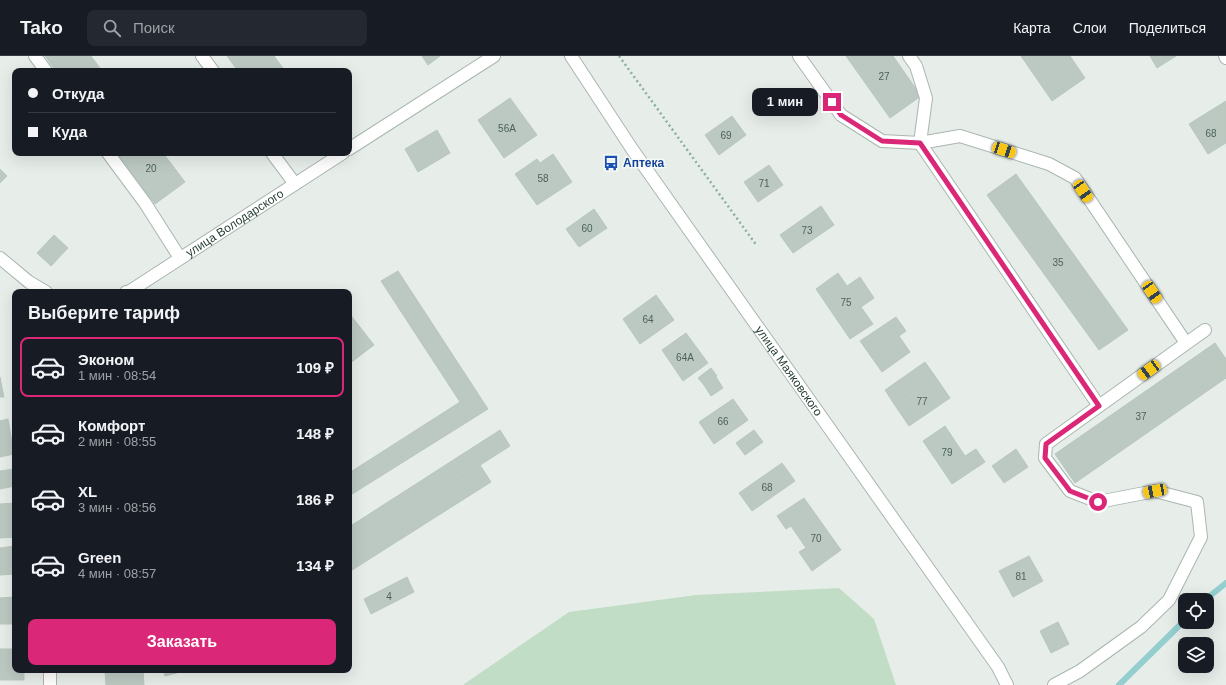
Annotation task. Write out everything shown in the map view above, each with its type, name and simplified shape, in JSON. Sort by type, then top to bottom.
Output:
[{"type":"street","points":[[35,56],[44,68]]},
{"type":"street","points":[[202,56],[210,68]]},
{"type":"street","points":[[352,147],[494,56]]},
{"type":"street","name":"улица Маяковского","points":[[571,56],[632,149],[998,667],[1007,685]]},
{"type":"street","points":[[799,56],[841,115],[882,141],[920,143],[960,136],[1049,164],[1075,178],[1186,343]]},
{"type":"street","points":[[909,56],[916,66],[926,98],[920,143],[1099,406]]},
{"type":"street","points":[[110,156],[145,203],[180,258]]},
{"type":"street","points":[[274,156],[295,184]]},
{"type":"street","name":"улица Володарского","points":[[131,289],[339,156]]},
{"type":"street","points":[[0,258],[29,287]]},
{"type":"street","points":[[1054,685],[1080,671],[1135,631],[1169,600],[1201,537],[1197,502],[1155,491],[1098,502],[1070,491],[1045,458],[1046,444],[1205,330]]},
{"type":"street","points":[[50,673],[50,685]]},
{"type":"path","points":[[619,56],[757,246]]},
{"type":"green space","points":[[839,588],[874,619],[896,685],[464,685],[569,612],[696,595]]},
{"type":"building","points":[[45,56],[91,56],[100,68],[54,68]]},
{"type":"building","points":[[227,56],[274,56],[283,68],[236,68]]},
{"type":"building","points":[[422,56],[440,56],[428,65]]},
{"type":"building","points":[[846,56],[893,56],[921,96],[890,118]]},
{"type":"building","points":[[1021,56],[1070,56],[1085,78],[1052,101]]},
{"type":"building","points":[[1150,56],[1176,56],[1157,68]]},
{"type":"building","points":[[510,98],[537,135],[504,158],[478,120]]},
{"type":"building","points":[[1226,101],[1226,143],[1208,154],[1189,124]]},
{"type":"building","points":[[732,116],[746,135],[719,155],[705,135]]},
{"type":"building","points":[[437,130],[450,153],[418,172],[405,149]]},
{"type":"building","points":[[553,154],[572,182],[537,205],[515,174],[537,159],[540,163]]},
{"type":"building","points":[[119,156],[165,156],[185,182],[155,204]]},
{"type":"building","points":[[769,165],[783,185],[758,202],[744,182]]},
{"type":"building","points":[[0,169],[7,176],[0,183]]},
{"type":"building","points":[[1016,174],[1128,330],[1099,350],[987,195]]},
{"type":"building","points":[[821,206],[834,225],[793,253],[780,235]]},
{"type":"building","points":[[594,209],[607,228],[579,247],[566,229]]},
{"type":"building","points":[[54,235],[68,248],[51,266],[37,253]]},
{"type":"building","points":[[398,271],[488,409],[352,494],[352,471],[460,402],[381,281]]},
{"type":"building","points":[[838,273],[847,286],[860,277],[874,298],[861,307],[873,324],[850,339],[816,289]]},
{"type":"building","points":[[656,295],[674,320],[640,344],[623,319]]},
{"type":"building","points":[[352,317],[374,345],[352,362]]},
{"type":"building","points":[[896,317],[906,331],[899,336],[910,352],[882,372],[860,341]]},
{"type":"building","points":[[686,333],[708,363],[683,381],[662,350]]},
{"type":"building","points":[[1215,343],[1226,359],[1226,378],[1075,483],[1055,454]]},
{"type":"building","points":[[925,362],[935,376],[894,404],[885,390]]},
{"type":"building","points":[[711,368],[717,376],[704,385],[698,378]]},
{"type":"building","points":[[935,376],[950,398],[909,426],[894,404]]},
{"type":"building","points":[[0,377],[4,397],[0,397]]},
{"type":"building","points":[[716,377],[723,388],[711,396],[704,385]]},
{"type":"building","points":[[733,399],[748,420],[714,444],[699,422]]},
{"type":"building","points":[[8,419],[12,442],[12,454],[0,457],[0,421]]},
{"type":"building","points":[[945,426],[965,456],[976,449],[985,462],[952,484],[923,441]]},
{"type":"building","points":[[500,430],[510,446],[352,547],[352,525]]},
{"type":"building","points":[[754,430],[763,442],[745,455],[736,443]]},
{"type":"building","points":[[1016,449],[1028,467],[1004,483],[992,466]]},
{"type":"building","points":[[782,463],[795,481],[752,511],[739,493]]},
{"type":"building","points":[[480,465],[491,482],[352,570],[352,547]]},
{"type":"building","points":[[12,469],[12,487],[0,489],[0,471]]},
{"type":"building","points":[[804,498],[841,550],[812,571],[799,552],[806,548],[791,526],[786,529],[777,516]]},
{"type":"building","points":[[12,503],[12,537],[0,538],[0,504]]},
{"type":"building","points":[[12,546],[12,574],[0,575],[0,548]]},
{"type":"building","points":[[1029,556],[1043,581],[1013,597],[999,571]]},
{"type":"building","points":[[407,577],[414,592],[371,614],[364,599]]},
{"type":"building","points":[[12,597],[12,624],[0,624],[0,598]]},
{"type":"building","points":[[1058,622],[1069,644],[1051,653],[1040,631]]},
{"type":"building","points":[[0,649],[12,649],[12,673],[24,673],[24,680],[0,680]]},
{"type":"building","points":[[105,673],[143,673],[144,685],[106,685]]},
{"type":"building","points":[[164,673],[176,673],[165,676]]},
{"type":"waterway","points":[[1214,593],[1226,583]]},
{"type":"waterway","points":[[1119,685],[1178,627]]},
{"type":"place","name":"Аптека","points":[[611,163]]},
{"type":"route","points":[[832,102],[841,115],[882,141],[920,143],[1099,406],[1046,444],[1045,458],[1070,491],[1098,502]]}]
